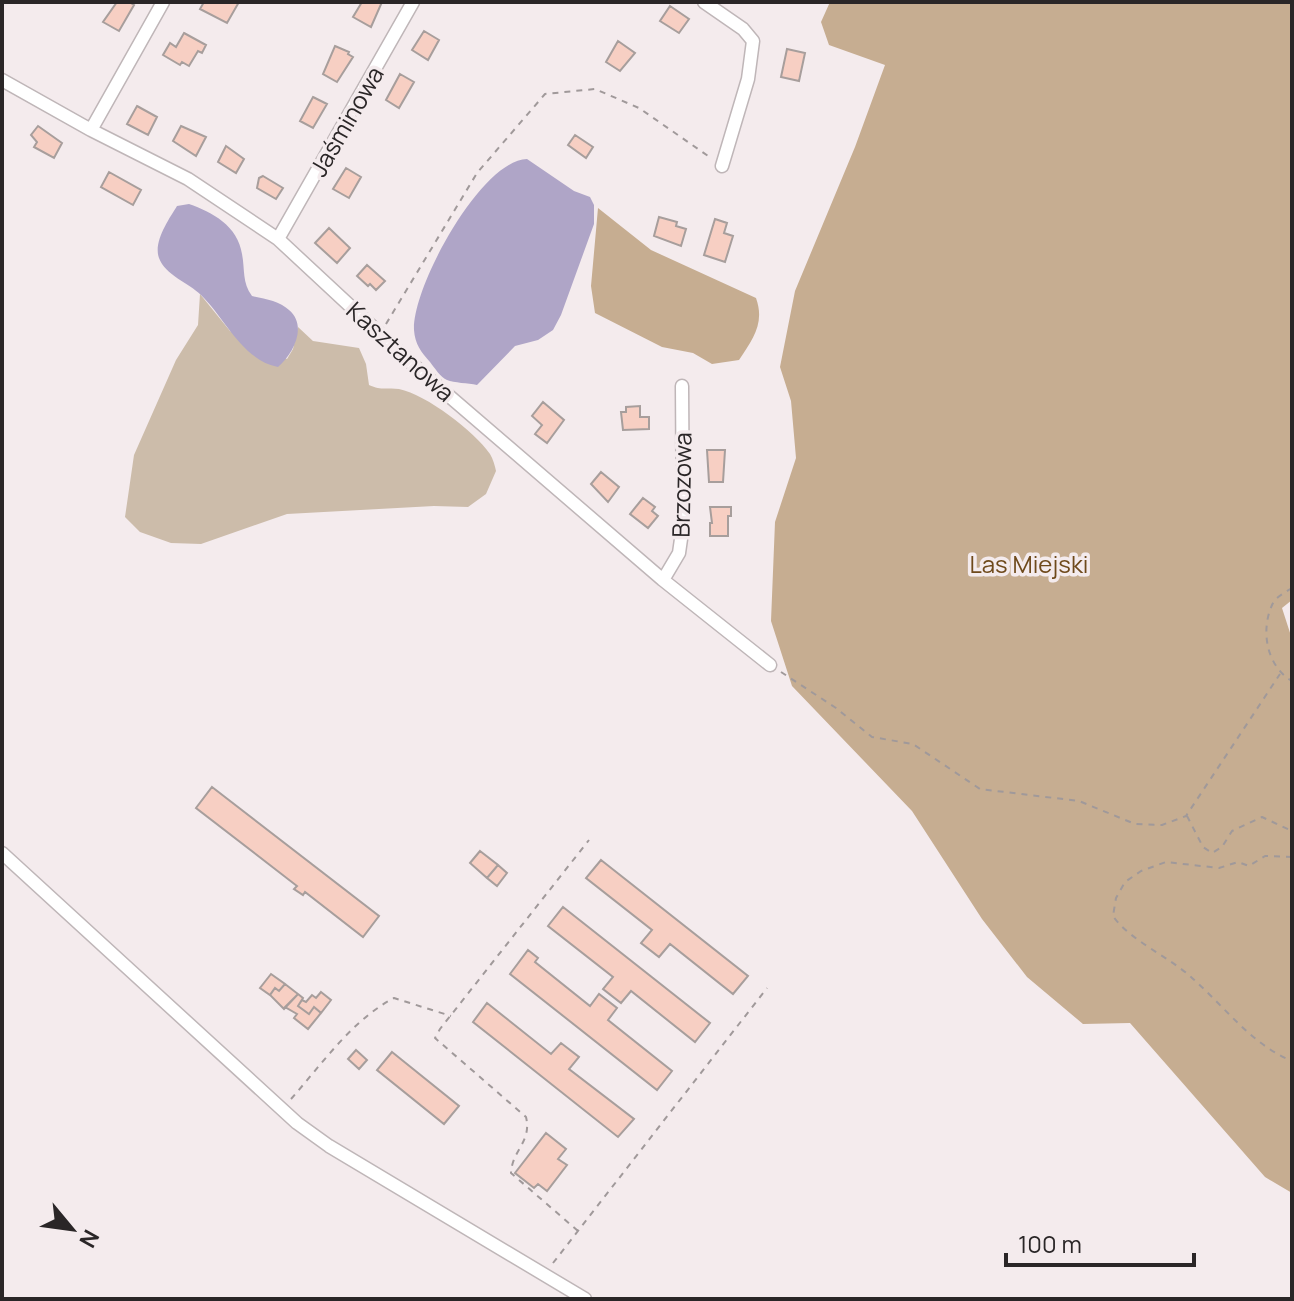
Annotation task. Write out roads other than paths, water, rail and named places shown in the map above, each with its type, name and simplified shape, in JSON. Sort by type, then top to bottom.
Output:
[{"type":"street","points":[[91,130],[163,2]]},
{"type":"street","name":"Jaśminowa","points":[[278,239],[413,2]]},
{"type":"street","points":[[704,2],[743,29],[753,41],[748,79],[722,166]]},
{"type":"street","name":"Kasztanowa","points":[[2,80],[188,179],[278,239],[380,334],[663,580],[770,665]]},
{"type":"street","name":"Brzozowa","points":[[663,580],[679,553],[683,525],[682,386]]},
{"type":"street","points":[[2,853],[282,1109],[329,1146],[585,1299]]},
{"type":"park label","name":"Las Miejski","points":[[1029,563]]}]
